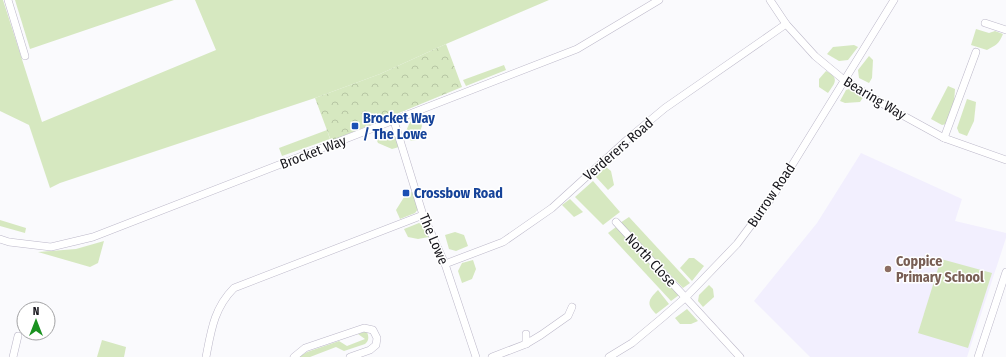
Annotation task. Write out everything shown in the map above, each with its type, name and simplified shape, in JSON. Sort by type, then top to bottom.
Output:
[{"type":"street","points":[[8,0],[25,56]]},
{"type":"street","name":"Brocket Way","points":[[0,239],[9,242],[51,247],[94,237],[577,49],[659,0]]},
{"type":"street","name":"Bearing Way","points":[[770,0],[786,24],[815,56],[844,80],[893,110],[944,138],[1006,160]]},
{"type":"street","name":"Burrow Road","points":[[609,357],[632,343],[686,297],[737,244],[773,196],[894,0]]},
{"type":"street","points":[[985,23],[1006,30]]},
{"type":"street","name":"Verderers Road","points":[[445,264],[503,242],[552,208],[629,138],[665,108],[786,24]]},
{"type":"street","points":[[944,138],[976,52]]},
{"type":"street","name":"The Lowe","points":[[394,121],[423,215],[445,264],[476,357]]},
{"type":"street","points":[[206,357],[213,322],[224,300],[234,288],[423,215]]},
{"type":"street","name":"North Close","points":[[616,222],[740,357]]},
{"type":"street","points":[[978,357],[1006,272]]},
{"type":"street","points":[[492,357],[526,344],[541,335],[568,316],[572,307]]},
{"type":"street","points":[[294,357],[305,348],[364,328],[373,330],[377,338],[376,345],[370,350],[350,357]]},
{"type":"street","points":[[526,334],[526,344]]},
{"type":"street","points":[[13,357],[17,341]]},
{"type":"shaded area","name":"Coppice Primary School","points":[[861,153],[962,199],[955,221],[1006,233],[1006,238],[967,357],[810,357],[754,301],[817,223]]},
{"type":"green space","points":[[0,0],[3,0],[42,122],[216,50],[195,0],[549,0],[380,74],[315,98],[60,183],[50,188],[29,125],[0,111]]},
{"type":"green space","points":[[15,0],[174,0],[30,49]]},
{"type":"green space","points":[[976,29],[989,33],[995,31],[1003,34],[997,44],[987,50],[971,45]]},
{"type":"green space","points":[[446,44],[462,87],[331,141],[315,98],[380,74]]},
{"type":"green space","points":[[854,45],[858,47],[848,60],[839,61],[827,54],[833,47]]},
{"type":"green space","points":[[869,56],[873,60],[872,78],[869,83],[859,78],[858,70]]},
{"type":"green space","points":[[504,65],[506,70],[466,86],[463,80]]},
{"type":"green space","points":[[826,71],[835,78],[833,86],[828,93],[819,87],[819,79]]},
{"type":"green space","points":[[948,86],[955,89],[954,103],[947,124],[942,125],[931,119]]},
{"type":"green space","points":[[853,88],[864,96],[860,102],[845,103],[840,101],[846,90]]},
{"type":"green space","points":[[967,99],[976,102],[974,121],[967,136],[959,133],[957,128]]},
{"type":"green space","points":[[420,119],[422,126],[417,140],[411,141],[406,131],[410,122]]},
{"type":"green space","points":[[327,130],[330,139],[282,156],[279,148]]},
{"type":"green space","points":[[383,130],[390,131],[392,133],[399,147],[392,149],[378,143],[374,134]]},
{"type":"green space","points":[[606,167],[611,171],[614,185],[608,190],[596,177]]},
{"type":"green space","points":[[593,181],[620,212],[603,225],[575,197]]},
{"type":"green space","points":[[412,192],[418,209],[415,213],[400,219],[396,210],[406,194]]},
{"type":"green space","points":[[570,199],[583,212],[574,217],[562,205]]},
{"type":"green space","points":[[629,217],[690,283],[683,288],[620,223]]},
{"type":"green space","points":[[0,220],[26,228],[25,233],[0,226]]},
{"type":"green space","points":[[419,223],[425,226],[429,237],[418,239],[408,237],[404,229]]},
{"type":"green space","points":[[616,227],[679,295],[671,301],[608,233]]},
{"type":"green space","points":[[455,232],[464,235],[468,246],[456,251],[449,249],[445,235]]},
{"type":"green space","points":[[104,241],[98,263],[90,267],[38,252],[76,249]]},
{"type":"green space","points":[[689,258],[694,258],[704,266],[692,281],[680,268]]},
{"type":"green space","points":[[941,259],[992,273],[968,348],[918,333]]},
{"type":"green space","points":[[473,260],[476,269],[472,279],[462,283],[458,271],[462,263]]},
{"type":"green space","points":[[709,285],[713,289],[714,297],[703,307],[698,301],[699,295]]},
{"type":"green space","points":[[658,290],[669,304],[656,314],[650,305],[650,299]]},
{"type":"green space","points":[[687,309],[698,321],[691,324],[680,324],[675,318]]},
{"type":"green space","points":[[367,332],[368,337],[365,344],[344,351],[336,347],[310,357],[299,357],[307,352],[339,341],[347,346],[365,339],[358,334]]},
{"type":"green space","points":[[102,340],[126,347],[124,357],[97,357]]},
{"type":"place","name":"Brocket Way / The Lowe","points":[[355,126]]},
{"type":"place","name":"Crossbow Road","points":[[406,193]]},
{"type":"place","name":"Coppice Primary School","points":[[888,269]]}]
